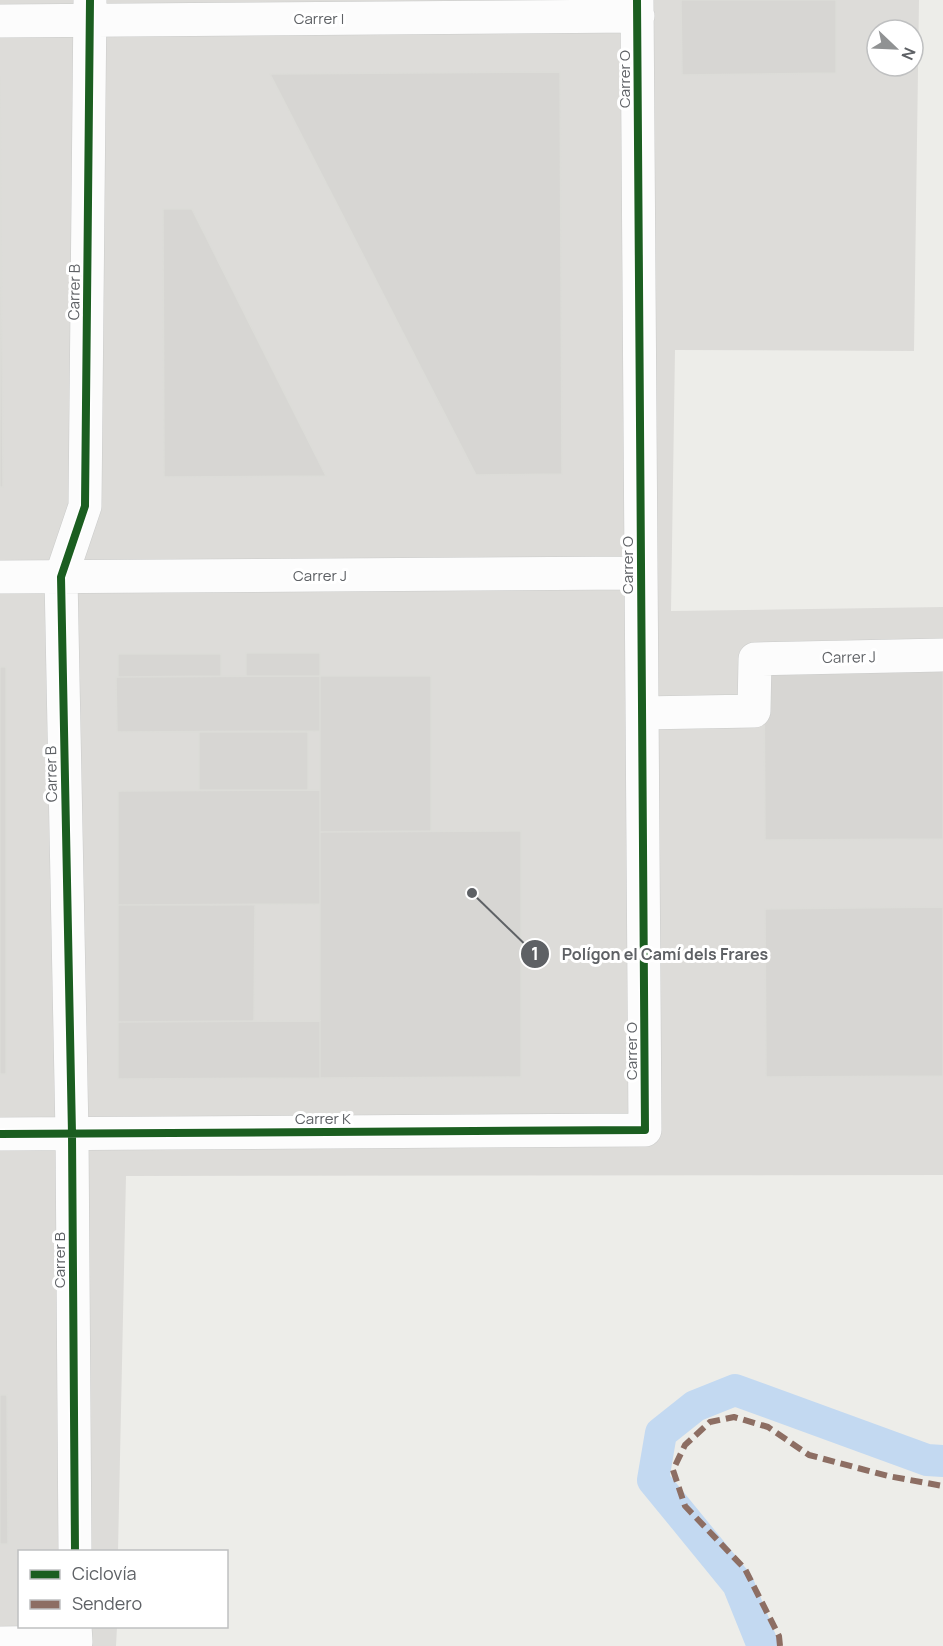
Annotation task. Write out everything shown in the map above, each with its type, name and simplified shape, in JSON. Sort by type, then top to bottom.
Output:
[{"type":"street","name":"Carrer I","points":[[0,21],[90,10],[638,8]]},
{"type":"street","name":"Carrer O","points":[[638,8],[645,1130]]},
{"type":"street","name":"Carrer B","points":[[75,1550],[72,1134],[61,577],[85,506],[90,10]]},
{"type":"street","name":"Carrer J","points":[[0,577],[641,573]]},
{"type":"street","name":"Carrer J","points":[[642,712],[754,711],[756,659],[943,655]]},
{"type":"street","name":"Carrer K","points":[[0,1134],[645,1130]]},
{"type":"street","points":[[0,1643],[76,1634]]},
{"type":"shaded area","points":[[0,0],[919,0],[919,18],[865,18],[865,78],[918,78],[914,351],[675,350],[671,611],[943,607],[943,1175],[126,1176],[118,1550],[18,1550],[18,1628],[117,1628],[116,1646],[0,1646]]},
{"type":"building","points":[[681,0],[836,0],[836,73],[682,75]]},
{"type":"building","points":[[560,72],[562,474],[476,475],[270,74]]},
{"type":"building","points":[[0,76],[3,487],[0,487]]},
{"type":"building","points":[[163,209],[192,209],[326,476],[164,477]]},
{"type":"building","points":[[246,653],[320,653],[320,676],[246,676]]},
{"type":"building","points":[[118,654],[221,654],[221,676],[118,677]]},
{"type":"building","points":[[0,667],[6,667],[6,1074],[0,1074]]},
{"type":"building","points":[[943,671],[943,839],[765,840],[764,672]]},
{"type":"building","points":[[320,676],[320,731],[117,732],[116,677]]},
{"type":"building","points":[[320,676],[431,676],[431,831],[320,832]]},
{"type":"building","points":[[199,732],[308,732],[308,790],[199,790]]},
{"type":"building","points":[[320,790],[320,904],[118,905],[118,791]]},
{"type":"building","points":[[521,831],[521,1077],[320,1078],[320,832]]},
{"type":"building","points":[[118,905],[255,905],[254,1021],[118,1022]]},
{"type":"building","points":[[943,907],[943,1076],[766,1077],[765,909]]},
{"type":"building","points":[[320,1021],[320,1078],[118,1079],[118,1022]]},
{"type":"building","points":[[0,1395],[7,1395],[8,1544],[0,1544]]},
{"type":"waterway","points":[[763,1646],[738,1584],[653,1480],[661,1433],[695,1406],[735,1390],[927,1460],[943,1461]]},
{"type":"marked path","points":[[780,1646],[779,1636],[745,1569],[685,1506],[673,1470],[685,1445],[710,1422],[734,1417],[768,1427],[809,1455],[888,1476],[943,1486]]},
{"type":"cycle path","points":[[75,1550],[72,1134],[61,577],[85,506],[90,0]]},
{"type":"cycle path","points":[[0,1134],[645,1130],[637,0]]},
{"type":"place","name":"Polígon el Camí dels Frares","points":[[472,893]]}]
